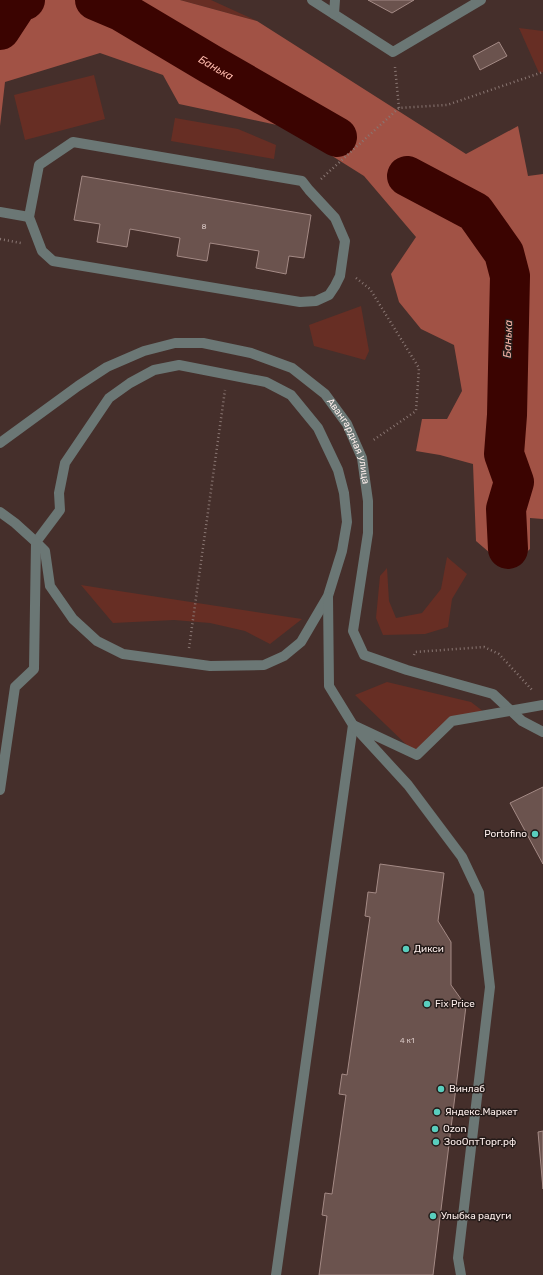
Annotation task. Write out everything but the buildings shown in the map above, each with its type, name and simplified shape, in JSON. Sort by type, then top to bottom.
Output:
[{"type":"street","points":[[312,0],[393,52],[480,0]]},
{"type":"street","points":[[334,14],[335,0]]},
{"type":"street","points":[[72,142],[302,181],[334,218],[345,241],[340,276],[335,286],[329,294],[316,301],[300,302],[52,261],[42,251],[29,217],[39,166],[72,142]]},
{"type":"street","points":[[0,212],[29,217]]},
{"type":"street","name":"Авангардная улица","points":[[0,443],[78,386],[107,367],[144,350],[175,343],[203,344],[251,353],[292,368],[324,394],[347,424],[362,458],[368,501],[368,533],[353,631],[364,655],[407,670],[493,694],[522,721],[543,732]]},
{"type":"street","points":[[0,512],[15,523],[36,542],[44,551],[50,586],[73,619],[97,641],[123,654],[210,666],[264,665],[284,656],[301,642],[328,596],[342,551],[347,522],[344,493],[338,470],[318,428],[291,395],[266,382],[179,365],[154,370],[130,383],[109,398],[65,463],[59,493],[60,510],[36,542],[34,669],[15,687],[0,790]]},
{"type":"street","points":[[328,596],[329,686],[353,725],[408,785],[462,857],[480,893],[490,987],[458,1258],[461,1275]]},
{"type":"street","points":[[353,725],[417,755],[452,721],[541,701]]},
{"type":"street","points":[[276,1275],[353,725]]},
{"type":"path","points":[[393,52],[399,108]]},
{"type":"path","points":[[324,176],[399,108],[447,104],[543,72]]},
{"type":"path","points":[[341,267],[370,290],[419,368],[416,411],[358,450]]},
{"type":"path","points":[[187,662],[225,385]]},
{"type":"path","points":[[407,670],[415,652],[484,647],[499,654],[541,701]]},
{"type":"shaded area","points":[[0,0],[180,0],[257,21],[466,154],[518,126],[528,176],[543,174],[543,519],[530,518],[530,549],[510,567],[504,565],[476,541],[473,464],[440,455],[416,451],[422,419],[447,419],[462,391],[454,345],[421,329],[399,302],[391,274],[416,237],[364,176],[286,127],[179,104],[163,75],[100,53],[5,82],[0,126]]},
{"type":"shaded area","points":[[180,0],[211,0],[257,21]]},
{"type":"shaded area","points":[[519,28],[543,31],[543,72],[539,73]]},
{"type":"shaded area","points":[[94,75],[105,119],[25,140],[14,95]]},
{"type":"shaded area","points":[[175,118],[238,129],[276,145],[274,159],[171,141]]},
{"type":"shaded area","points":[[361,306],[369,351],[365,360],[314,346],[309,325]]},
{"type":"shaded area","points":[[447,557],[467,574],[452,599],[448,627],[425,634],[383,635],[376,618],[380,576],[387,568],[389,601],[396,618],[422,613],[441,589]]},
{"type":"shaded area","points":[[81,585],[302,619],[270,644],[245,631],[210,623],[174,620],[113,623]]},
{"type":"shaded area","points":[[387,682],[471,702],[488,715],[452,721],[417,755],[355,695]]},
{"type":"waterway","name":"Банька","points":[[0,30],[19,1],[25,0]]},
{"type":"waterway","name":"Банька","points":[[95,0],[121,11],[337,137]]},
{"type":"waterway","name":"Банька","points":[[407,176],[475,212],[504,253],[510,276],[507,415],[504,454],[514,482],[506,509],[508,549]]},
{"type":"place","name":"Portofino","points":[[535,834]]},
{"type":"place","name":"Дикси","points":[[406,949]]},
{"type":"place","name":"Fix Price","points":[[427,1004]]},
{"type":"place","name":"Винлаб","points":[[441,1089]]},
{"type":"place","name":"Яндекс.Маркет","points":[[437,1112]]},
{"type":"place","name":"Ozon","points":[[435,1129]]},
{"type":"place","name":"ЗооОптТорг.рф","points":[[436,1142]]},
{"type":"place","name":"Улыбка радуги","points":[[433,1216]]}]
